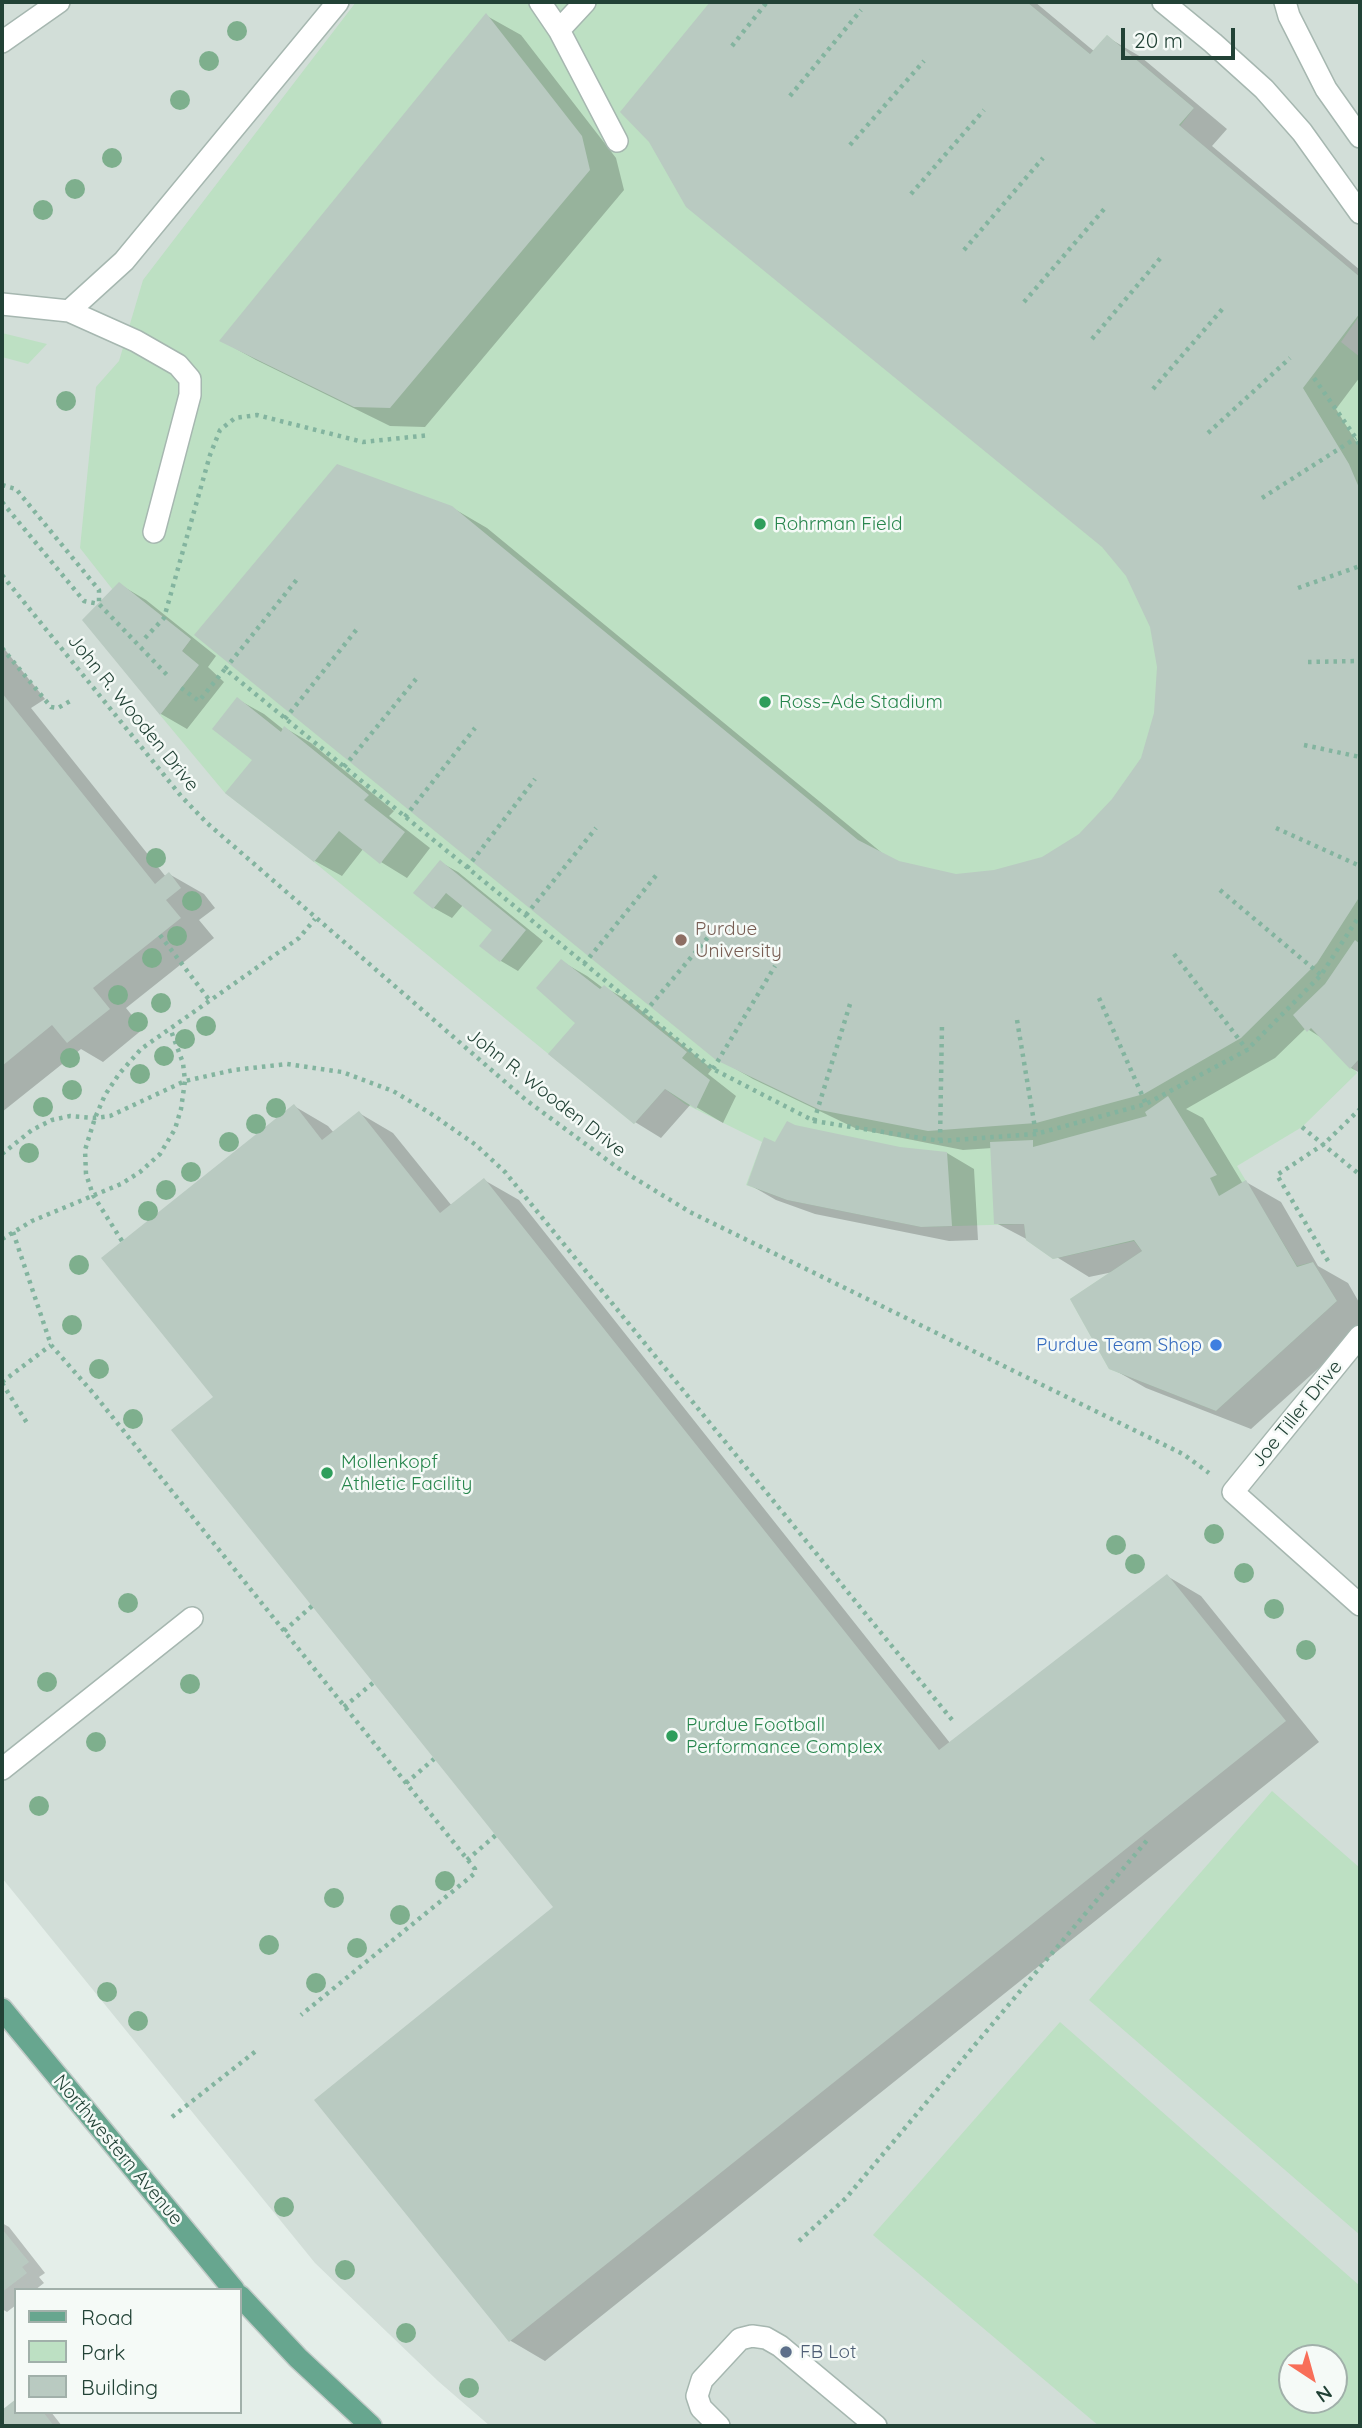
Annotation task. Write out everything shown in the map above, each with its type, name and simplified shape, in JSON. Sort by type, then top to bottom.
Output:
[{"type":"main road","name":"Northwestern Avenue","points":[[2,2009],[232,2288]]},
{"type":"main road","points":[[242,2297],[298,2358],[371,2426]]},
{"type":"street","points":[[2,42],[59,2]]},
{"type":"street","points":[[69,311],[124,261],[338,2]]},
{"type":"street","points":[[540,2],[559,30],[617,141]]},
{"type":"street","points":[[559,30],[585,2]]},
{"type":"street","points":[[1163,2],[1264,89],[1302,132],[1360,213]]},
{"type":"street","points":[[1285,2],[1289,16],[1326,89],[1360,137]]},
{"type":"street","points":[[2,304],[69,311],[136,341],[178,365],[190,379],[190,395],[154,532]]},
{"type":"street","name":"Joe Tiller Drive","points":[[1233,1492],[1360,1336]]},
{"type":"street","points":[[1233,1492],[1360,1605]]},
{"type":"street","points":[[2,1769],[192,1618]]},
{"type":"street","points":[[719,2426],[701,2408],[697,2396],[702,2380],[740,2339],[752,2336],[766,2338],[780,2346],[876,2426]]},
{"type":"path","points":[[732,46],[767,2]]},
{"type":"path","points":[[790,96],[861,10]]},
{"type":"path","points":[[850,145],[924,61]]},
{"type":"path","points":[[911,194],[984,110]]},
{"type":"path","points":[[964,250],[1043,158]]},
{"type":"path","points":[[1024,302],[1105,208]]},
{"type":"path","points":[[1092,339],[1163,255]]},
{"type":"path","points":[[1153,389],[1225,306]]},
{"type":"path","points":[[1208,433],[1290,358]]},
{"type":"path","points":[[1314,378],[1360,447]]},
{"type":"path","points":[[145,638],[164,618],[210,455],[220,430],[235,418],[257,415],[363,442],[429,435]]},
{"type":"path","points":[[1262,499],[1356,438]]},
{"type":"path","points":[[2,485],[16,489],[99,590],[99,604]]},
{"type":"path","points":[[2,502],[84,601],[99,604],[169,677]]},
{"type":"path","points":[[1297,588],[1360,566]]},
{"type":"path","name":"John R. Wooden Drive","points":[[2,575],[181,796],[236,851],[526,1100],[618,1168],[690,1212],[1184,1454],[1233,1492]]},
{"type":"path","points":[[181,688],[199,701],[298,578]]},
{"type":"path","points":[[285,719],[357,629]]},
{"type":"path","points":[[2,648],[51,707],[58,708],[72,700]]},
{"type":"path","points":[[1308,662],[1360,661]]},
{"type":"path","points":[[225,669],[713,1069],[814,1121],[940,1141],[1036,1134],[1146,1104],[1247,1050],[1321,975],[1360,915]]},
{"type":"path","points":[[344,767],[416,679]]},
{"type":"path","points":[[405,817],[475,728]]},
{"type":"path","points":[[1304,745],[1360,757]]},
{"type":"path","points":[[467,868],[535,779]]},
{"type":"path","points":[[526,915],[596,828]]},
{"type":"path","points":[[1276,828],[1360,866]]},
{"type":"path","points":[[584,964],[658,873]]},
{"type":"path","points":[[1220,890],[1321,975]]},
{"type":"path","points":[[122,1241],[93,1195],[86,1174],[85,1150],[105,1095],[141,1049],[299,938],[315,919]]},
{"type":"path","points":[[645,1012],[720,923]]},
{"type":"path","points":[[160,935],[210,1001]]},
{"type":"path","points":[[1174,954],[1247,1050]]},
{"type":"path","points":[[713,1069],[775,966]]},
{"type":"path","points":[[1099,998],[1146,1104]]},
{"type":"path","points":[[814,1121],[850,1004]]},
{"type":"path","points":[[1017,1020],[1036,1134]]},
{"type":"path","points":[[940,1141],[942,1024]]},
{"type":"path","points":[[2,1239],[32,1221],[121,1184],[141,1172],[160,1154],[175,1129],[185,1081],[183,1063],[170,1028]]},
{"type":"path","points":[[2,1154],[32,1129],[52,1119],[70,1116],[95,1118],[123,1111],[185,1081],[234,1070],[287,1065],[342,1072],[393,1091],[430,1113],[476,1145],[505,1172],[953,1721]]},
{"type":"path","points":[[1328,1261],[1277,1175],[1324,1144],[1360,1109]]},
{"type":"path","points":[[1303,1127],[1360,1175]]},
{"type":"path","points":[[13,1232],[51,1345],[102,1404],[475,1869],[474,1874],[300,2015]]},
{"type":"path","points":[[27,1423],[2,1383],[51,1345]]},
{"type":"path","points":[[284,1631],[312,1606]]},
{"type":"path","points":[[344,1707],[373,1683]]},
{"type":"path","points":[[406,1783],[434,1759]]},
{"type":"path","points":[[467,1860],[496,1835]]},
{"type":"path","points":[[799,2241],[846,2197],[1149,1838]]},
{"type":"path","points":[[172,2117],[256,2051]]},
{"type":"shaded area","name":"Purdue University","points":[[2,2],[1360,2],[1360,2426],[490,2426],[438,2381],[315,2263],[2,1878]]},
{"type":"green space","name":"Ross–Ade Stadium","points":[[356,2],[1027,2],[1090,54],[1107,35],[1194,108],[1180,126],[1360,277],[1360,315],[1341,342],[1360,357],[1360,1058],[1352,1067],[1357,1073],[1302,1127],[1237,1166],[1297,1266],[1313,1262],[1337,1301],[1216,1411],[1109,1369],[1070,1299],[1142,1251],[1134,1241],[1053,1259],[1026,1240],[1024,1224],[921,1227],[787,1200],[746,1185],[762,1142],[685,1104],[665,1089],[634,1124],[314,862],[225,793],[160,715],[198,666],[182,651],[191,639],[113,590],[80,548],[96,387],[119,361],[143,280]]},
{"type":"green space","points":[[2,333],[47,344],[28,364],[2,357]]},
{"type":"green space","points":[[1272,1791],[1360,1868],[1360,2235],[1089,2000]]},
{"type":"green space","points":[[1060,2022],[1360,2286],[1360,2426],[1099,2426],[873,2235]]},
{"type":"building","points":[[710,2],[1027,2],[1090,54],[1107,35],[1194,108],[1179,125],[1360,277],[1360,313],[1303,388],[1349,464],[1360,490],[1360,896],[1317,963],[1241,1038],[1144,1094],[1036,1123],[928,1131],[820,1110],[716,1060],[194,635],[337,464],[452,506],[858,840],[899,861],[956,874],[994,870],[1042,857],[1079,834],[1112,799],[1141,758],[1154,713],[1157,667],[1150,627],[1126,576],[1102,547],[686,207],[649,142],[620,112]]},
{"type":"building","points":[[486,13],[582,136],[590,170],[390,408],[354,407],[219,341]]},
{"type":"building","points":[[119,582],[191,639],[182,651],[199,665],[160,715],[82,620]]},
{"type":"building","points":[[2,693],[155,884],[169,872],[181,888],[166,900],[181,918],[93,988],[110,1009],[67,1043],[52,1025],[2,1066]]},
{"type":"building","points":[[237,697],[281,732],[284,726],[369,795],[364,800],[405,832],[380,864],[339,831],[314,862],[225,793],[252,760],[212,729]]},
{"type":"building","points":[[440,860],[526,930],[500,962],[479,946],[492,930],[446,893],[433,909],[413,893]]},
{"type":"building","points":[[1355,940],[1360,944],[1360,1058],[1350,1069],[1311,1028],[1307,1032],[1293,1015],[1325,984]]},
{"type":"building","points":[[561,959],[600,989],[604,985],[687,1052],[682,1058],[710,1080],[696,1109],[665,1089],[634,1124],[548,1054],[575,1023],[536,988]]},
{"type":"building","points":[[1168,1096],[1217,1175],[1210,1178],[1219,1196],[1246,1180],[1297,1267],[1313,1262],[1337,1301],[1216,1411],[1109,1369],[1070,1299],[1142,1251],[1134,1240],[1053,1259],[1026,1240],[1024,1224],[994,1224],[990,1142],[1033,1140],[1033,1147],[1147,1116],[1145,1112]]},
{"type":"building","name":"Purdue Football Performance Complex","points":[[294,1104],[322,1140],[359,1111],[440,1213],[484,1178],[939,1750],[1167,1574],[1286,1721],[509,2342],[314,2100],[553,1907],[171,1430],[213,1397],[101,1258]]},
{"type":"building","points":[[787,1121],[795,1125],[900,1147],[947,1152],[952,1226],[921,1227],[787,1200],[747,1185],[764,1137],[775,1142]]},
{"type":"building","points":[[2,2229],[29,2262],[22,2267],[27,2273],[2,2292]]},
{"type":"building","points":[[14,2401],[14,2414],[45,2414],[54,2426],[2,2426],[2,2410]]},
{"type":"place","name":"Rohrman Field","points":[[760,524]]},
{"type":"place","name":"Ross–Ade Stadium","points":[[765,702]]},
{"type":"place","name":"Purdue University","points":[[681,940]]},
{"type":"place","name":"Purdue Team Shop","points":[[1216,1345]]},
{"type":"place","name":"Mollenkopf Athletic Facility","points":[[327,1473]]},
{"type":"place","name":"Purdue Football Performance Complex","points":[[672,1736]]},
{"type":"place","name":"FB Lot","points":[[786,2352]]}]
